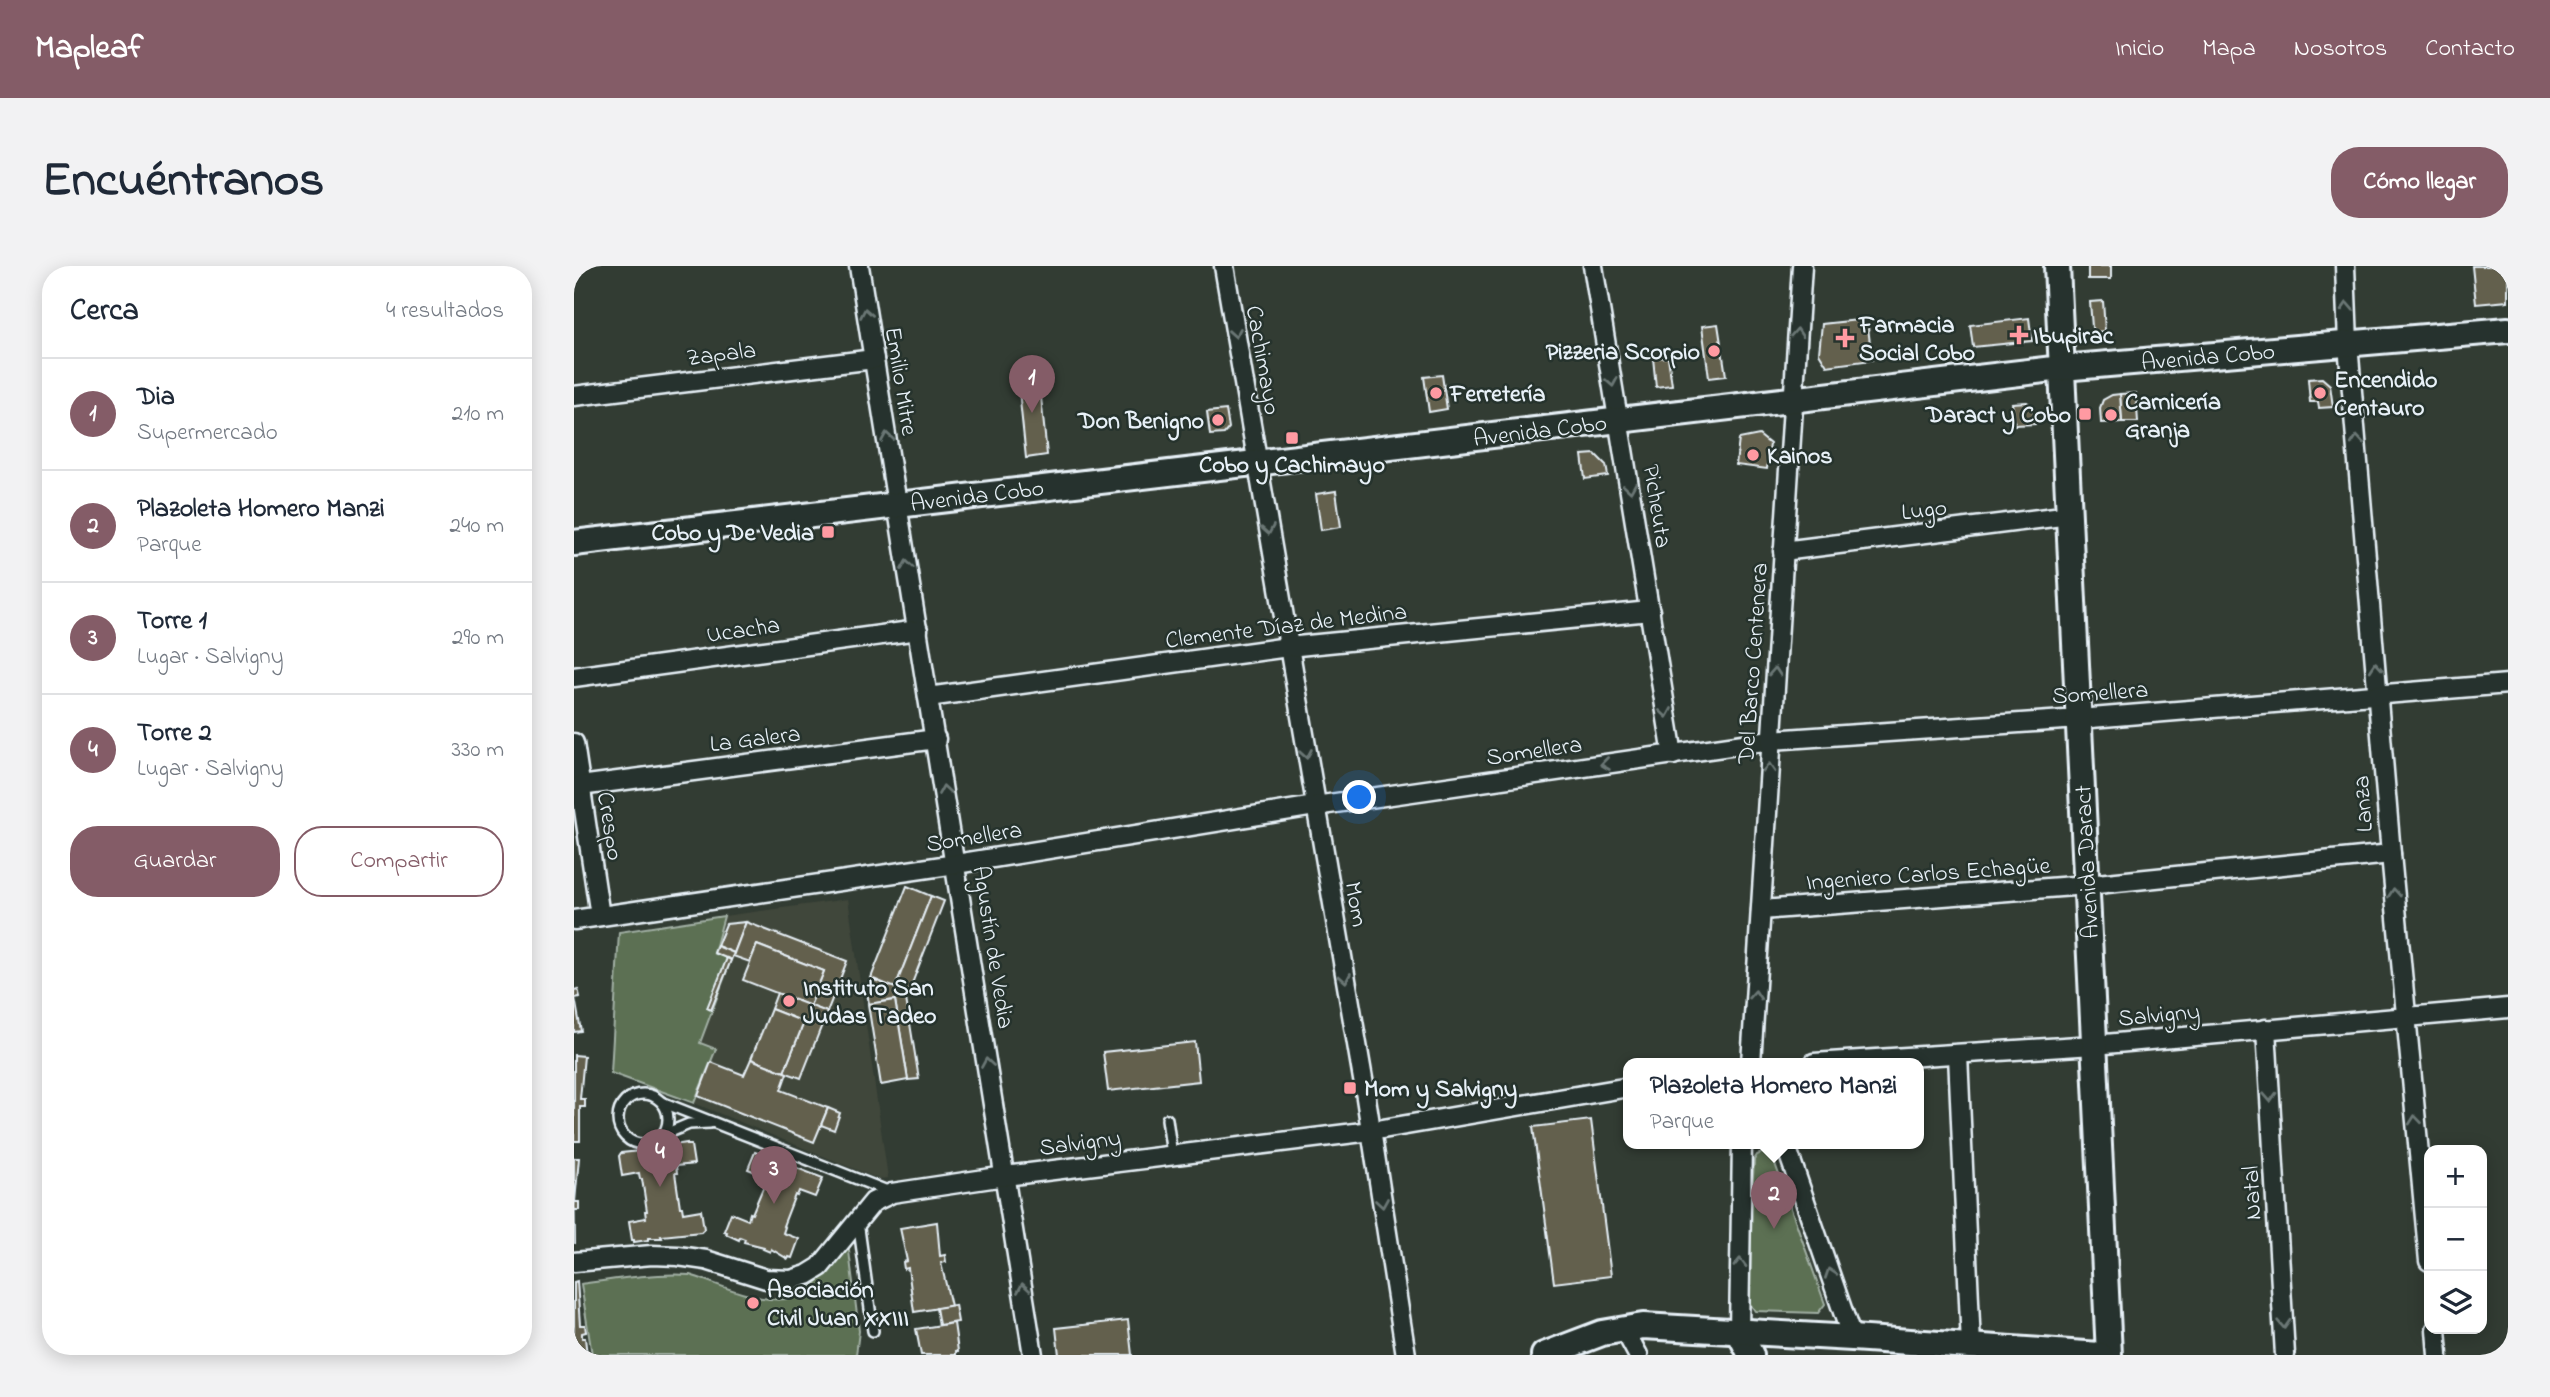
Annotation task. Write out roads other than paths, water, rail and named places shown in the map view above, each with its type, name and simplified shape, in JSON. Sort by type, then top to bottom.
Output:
[{"type":"main road","name":"Avenida Daract","points":[[2057,266],[2109,1355]]},
{"type":"main road","name":"Avenida Cobo","points":[[574,543],[2062,368],[2348,344],[2507,334]]},
{"type":"main road","points":[[1544,1355],[1569,1350],[1602,1333],[1665,1327],[2100,1355]]},
{"type":"main road","points":[[1738,1332],[1752,1355]]},
{"type":"street","name":"Emilio Mitre","points":[[859,266],[897,505]]},
{"type":"street","name":"Cachimayo","points":[[1224,266],[1257,463]]},
{"type":"street","name":"Picheuta","points":[[1593,266],[1673,755]]},
{"type":"street","name":"Del Barco Centenera","points":[[1751,1058],[1802,266]]},
{"type":"street","name":"Lanza","points":[[2345,266],[2348,344],[2424,1210]]},
{"type":"street","name":"Zapala","points":[[574,396],[874,359]]},
{"type":"street","name":"Mom","points":[[1257,463],[1371,1131],[1406,1355]]},
{"type":"street","name":"Agustín de Vedia","points":[[897,505],[1033,1355]]},
{"type":"street","name":"Lugo","points":[[1783,551],[2070,515]]},
{"type":"street","name":"Clemente Díaz de Medina","points":[[928,697],[1288,647],[1650,611]]},
{"type":"street","name":"Ucacha","points":[[574,677],[918,630]]},
{"type":"street","name":"Somellera","points":[[574,920],[956,864],[1315,806],[1771,740],[2079,719],[2508,684]]},
{"type":"street","name":"La Galera","points":[[580,786],[936,739]]},
{"type":"street","name":"Crespo","points":[[574,743],[600,916]]},
{"type":"street","name":"Ingeniero Carlos Echagüe","points":[[1761,910],[2087,885],[2391,855]]},
{"type":"street","name":"Salvigny","points":[[1904,1058],[2094,1045],[2508,1009]]},
{"type":"street","name":"Natal","points":[[2266,1029],[2285,1355]]},
{"type":"street","points":[[1958,1055],[1971,1346]]},
{"type":"street","name":"Salvigny","points":[[574,1262],[652,1255],[678,1256],[706,1260],[766,1279],[791,1280],[820,1267],[873,1202],[892,1193],[1005,1176],[1371,1131],[1623,1088]]},
{"type":"street","points":[[1738,1332],[1742,1149]]},
{"type":"street","points":[[1787,1149],[1852,1338]]},
{"type":"street","points":[[1623,1329],[1638,1355]]},
{"type":"street","points":[[2436,1334],[2438,1355]]},
{"type":"lane","points":[[715,1123],[689,1124],[658,1140],[633,1143],[625,1138],[617,1123],[620,1106],[626,1099],[639,1095],[651,1097],[892,1193]]},
{"type":"lane","points":[[664,1103],[670,1118],[664,1135]]},
{"type":"lane","points":[[1167,1119],[1172,1155]]},
{"type":"lane","points":[[858,1219],[873,1331]]},
{"type":"place","name":"Ibupirac","points":[[2019,335]]},
{"type":"place","name":"Farmacia Social Cobo","points":[[1845,338]]},
{"type":"place","name":"Pizzeria Scorpio","points":[[1714,351]]},
{"type":"place","name":"Ferretería","points":[[1436,393]]},
{"type":"place","name":"Encendido Centauro","points":[[2320,393]]},
{"type":"place","name":"Dia","points":[[1032,413]]},
{"type":"place","name":"Daract y Cobo","points":[[2085,414]]},
{"type":"place","name":"Carnicería Granja","points":[[2111,415]]},
{"type":"place","name":"Don Benigno","points":[[1218,420]]},
{"type":"place","name":"Cobo y Cachimayo","points":[[1292,438]]},
{"type":"place","name":"Kainos","points":[[1753,455]]},
{"type":"place","name":"Cobo y De Vedia","points":[[828,532]]},
{"type":"place","name":"Instituto San Judas Tadeo","points":[[789,1001]]},
{"type":"place","name":"Mom y Salvigny","points":[[1350,1088]]},
{"type":"place","name":"Torre 2","points":[[660,1187]]},
{"type":"place","name":"Torre 1","points":[[774,1204]]},
{"type":"place","name":"Plazoleta Homero Manzi","points":[[1774,1229]]},
{"type":"place","name":"Asociación Civil Juan XXIII","points":[[753,1303]]}]
